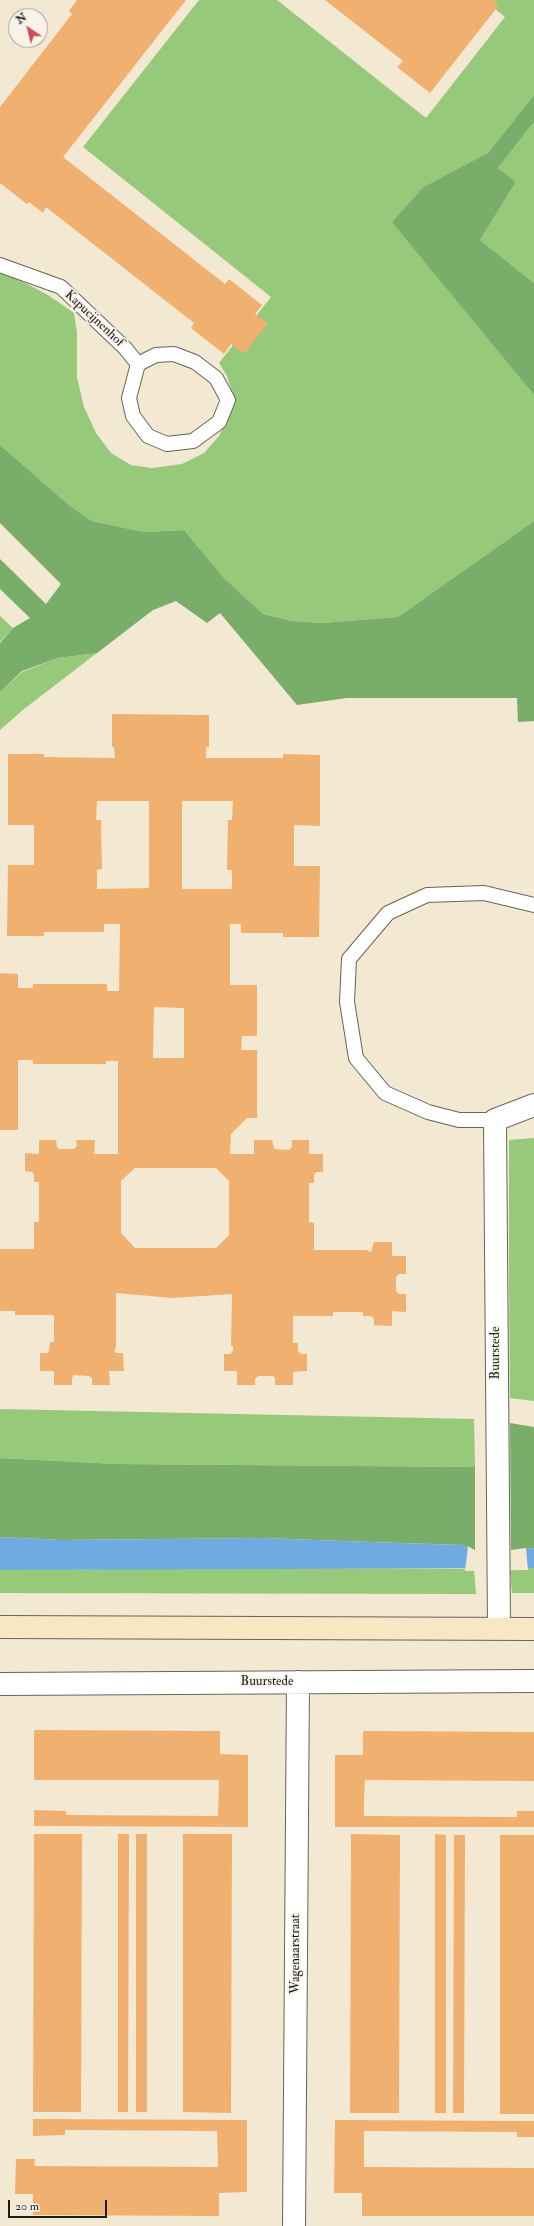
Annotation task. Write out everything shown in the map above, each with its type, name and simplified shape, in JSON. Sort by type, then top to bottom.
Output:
[{"type":"street","points":[[495,1120],[534,1105]]},
{"type":"street","name":"Buurstede","points":[[495,1120],[499,1628]]},
{"type":"street","points":[[0,1627],[534,1629]]},
{"type":"street","name":"Buurstede","points":[[0,1684],[534,1680]]},
{"type":"street","name":"Wagenaarstraat","points":[[294,2226],[298,1682]]},
{"type":"lane","name":"Kapucijnenhof","points":[[0,265],[61,287],[126,348],[138,364]]},
{"type":"lane","points":[[168,354],[174,354],[195,362],[216,378],[228,400],[219,422],[193,441],[168,444],[148,436],[133,416],[129,398],[138,364],[156,355],[168,354]]},
{"type":"lane","points":[[495,1120],[459,1120],[428,1112],[385,1093],[356,1058],[347,1002],[349,959],[388,913],[427,895],[484,892],[534,905]]},
{"type":"green space","points":[[199,0],[277,0],[426,118],[505,17],[484,0],[534,0],[534,95],[488,153],[464,167],[393,222],[534,395],[534,521],[398,617],[322,623],[292,621],[263,614],[224,578],[184,530],[144,532],[92,521],[70,506],[0,445],[0,270],[48,295],[74,313],[77,333],[77,378],[84,407],[96,433],[111,453],[131,465],[152,468],[182,464],[204,453],[219,436],[232,410],[233,395],[227,376],[219,363],[271,297],[83,147]]},
{"type":"green space","points":[[534,95],[534,122],[498,168],[516,182],[480,240],[534,283],[534,395],[392,222],[424,187],[488,153]]},
{"type":"green space","points":[[534,122],[534,283],[480,240],[516,182],[498,168]]},
{"type":"green space","points":[[0,445],[70,506],[92,521],[144,532],[184,530],[224,578],[263,614],[292,621],[322,623],[398,617],[534,521],[534,721],[518,722],[517,698],[347,698],[297,705],[220,613],[207,623],[176,601],[153,610],[97,653],[58,658],[22,671],[0,692],[0,643],[13,628],[30,618],[0,589],[0,559],[46,604],[61,584],[0,523]]},
{"type":"green space","points":[[0,616],[13,628],[0,642]]},
{"type":"green space","points":[[97,653],[24,709],[0,730],[0,692],[22,672],[58,658]]},
{"type":"green space","points":[[534,1138],[534,1401],[510,1398],[509,1140]]},
{"type":"green space","points":[[0,1409],[474,1419],[475,1467],[117,1464],[0,1458]]},
{"type":"green space","points":[[510,1423],[534,1427],[534,1548],[511,1552]]},
{"type":"green space","points":[[0,1458],[117,1464],[475,1467],[475,1553],[462,1545],[264,1538],[60,1540],[0,1537]]},
{"type":"green space","points":[[267,1568],[474,1569],[476,1594],[0,1593],[0,1570]]},
{"type":"green space","points":[[510,1568],[534,1568],[534,1593],[512,1593]]},
{"type":"water","points":[[0,1537],[60,1540],[264,1538],[462,1545],[475,1553],[511,1552],[534,1548],[534,1568],[0,1570]]},
{"type":"pier","points":[[468,1546],[476,1551],[526,1548],[528,1570],[465,1571]]},
{"type":"building","points":[[77,0],[186,0],[63,157],[225,284],[229,279],[262,305],[255,314],[268,323],[244,354],[231,344],[224,354],[191,328],[194,323],[46,207],[43,213],[29,202],[27,204],[0,183],[0,107],[46,48],[48,48],[48,45],[72,14],[69,11]]},
{"type":"building","points":[[325,0],[493,0],[499,5],[430,93],[397,67],[403,61]]},
{"type":"building","points":[[112,714],[209,715],[209,747],[206,747],[206,758],[283,758],[283,754],[320,755],[320,826],[294,825],[294,866],[320,866],[319,937],[283,937],[283,933],[241,933],[241,924],[230,924],[230,985],[257,985],[257,1036],[242,1036],[241,1050],[257,1050],[257,1118],[247,1118],[231,1134],[230,1154],[254,1154],[254,1140],[272,1140],[274,1149],[289,1150],[292,1147],[292,1140],[309,1140],[309,1154],[323,1154],[323,1172],[316,1172],[314,1175],[314,1183],[309,1183],[309,1222],[314,1223],[314,1250],[366,1250],[371,1252],[374,1242],[392,1242],[392,1256],[406,1256],[406,1274],[399,1274],[396,1277],[396,1291],[399,1294],[406,1294],[406,1312],[392,1311],[392,1326],[374,1325],[374,1319],[371,1316],[363,1316],[363,1312],[333,1312],[333,1316],[293,1316],[293,1343],[298,1343],[298,1351],[301,1354],[307,1354],[307,1371],[293,1372],[293,1385],[275,1385],[275,1378],[273,1376],[258,1376],[255,1379],[255,1385],[237,1385],[237,1371],[224,1371],[224,1354],[230,1354],[233,1351],[233,1346],[231,1346],[232,1294],[173,1298],[116,1293],[116,1346],[114,1351],[117,1353],[123,1353],[124,1371],[109,1371],[110,1385],[92,1385],[92,1378],[89,1376],[74,1375],[72,1378],[72,1385],[54,1385],[54,1371],[40,1371],[40,1353],[47,1353],[49,1351],[50,1342],[54,1342],[54,1315],[15,1315],[15,1311],[0,1311],[0,1249],[34,1249],[34,1222],[39,1222],[39,1182],[34,1182],[34,1174],[32,1172],[25,1171],[25,1153],[39,1154],[39,1140],[56,1140],[57,1147],[59,1149],[74,1149],[77,1146],[76,1140],[95,1140],[94,1154],[118,1154],[118,1061],[106,1061],[106,1064],[33,1064],[33,1060],[18,1060],[18,1130],[0,1130],[0,973],[18,974],[18,988],[33,988],[33,984],[107,984],[107,991],[119,991],[120,924],[104,924],[104,932],[44,932],[44,936],[7,936],[8,865],[34,865],[34,825],[8,825],[8,754],[44,754],[44,757],[115,758],[114,747],[112,747]],"holes":[[[97,801],[149,801],[149,888],[97,889],[97,870],[102,869],[101,820],[96,820]],[[182,801],[233,801],[232,820],[228,820],[227,870],[232,870],[232,889],[182,889]],[[154,1007],[184,1008],[184,1058],[153,1058]],[[135,1168],[216,1168],[229,1181],[229,1235],[216,1248],[135,1248],[121,1233],[121,1181]]]},
{"type":"building","points":[[34,1730],[220,1731],[220,1754],[248,1755],[248,1827],[34,1826],[34,1810],[66,1811],[66,1815],[218,1816],[219,1780],[34,1780]]},
{"type":"building","points":[[363,1731],[534,1732],[534,1781],[365,1780],[364,1816],[517,1817],[517,1811],[534,1811],[534,1827],[335,1827],[335,1755],[363,1755]]},
{"type":"building","points":[[34,1834],[82,1834],[81,2112],[33,2112]]},
{"type":"building","points":[[118,1834],[129,1834],[128,2112],[118,2112]]},
{"type":"building","points":[[136,1834],[147,1834],[147,2112],[136,2112]]},
{"type":"building","points":[[183,1834],[232,1834],[231,2113],[183,2112]]},
{"type":"building","points":[[351,1834],[400,1835],[399,2113],[350,2113]]},
{"type":"building","points":[[435,1834],[446,1835],[446,2113],[435,2113]]},
{"type":"building","points":[[454,1835],[465,1835],[464,2113],[453,2113]]},
{"type":"building","points":[[500,1835],[534,1835],[534,2114],[500,2114]]},
{"type":"building","points":[[33,2119],[247,2120],[247,2192],[219,2193],[219,2216],[33,2215],[33,2194],[15,2194],[16,2159],[35,2159],[34,2166],[218,2167],[218,2163],[217,2131],[65,2130],[65,2135],[33,2136]]},
{"type":"building","points":[[335,2120],[534,2121],[534,2137],[517,2137],[517,2132],[364,2131],[364,2167],[534,2168],[534,2216],[362,2216],[362,2193],[334,2193]]}]
